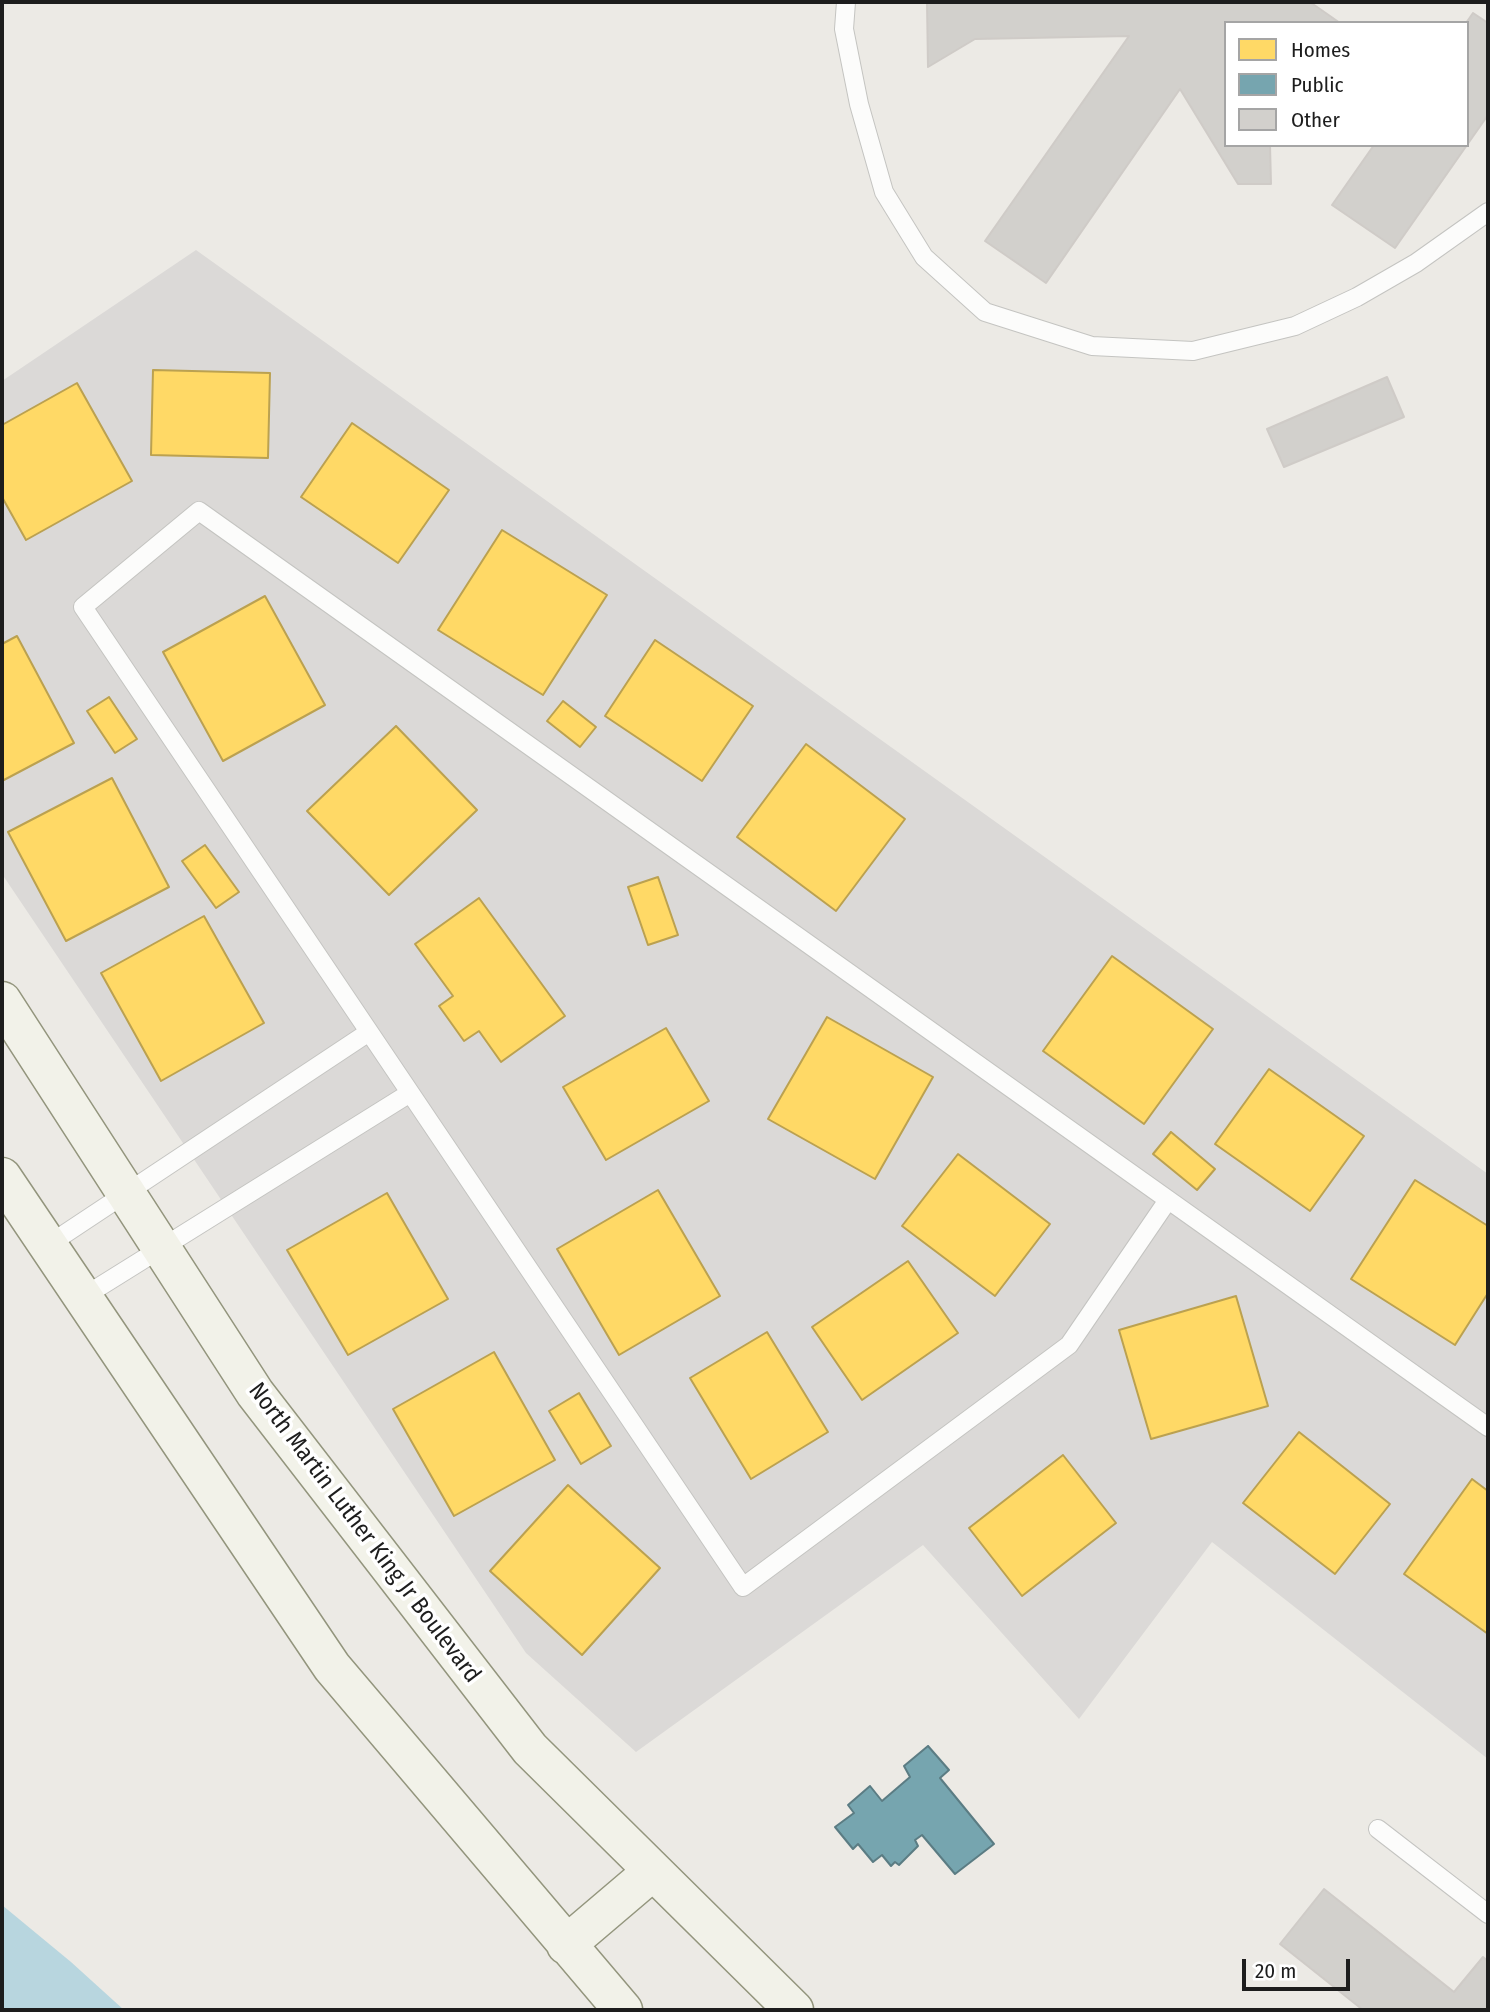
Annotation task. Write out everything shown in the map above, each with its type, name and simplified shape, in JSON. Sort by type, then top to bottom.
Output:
[{"type":"main road","name":"North Martin Luther King Jr Boulevard","points":[[2,1001],[255,1393],[530,1749],[794,2010]]},
{"type":"main road","points":[[2,1177],[332,1667],[623,2010]]},
{"type":"main road","points":[[566,1945],[653,1871]]},
{"type":"lane","points":[[846,2],[844,29],[854,79],[884,192],[924,257],[985,312],[1092,346],[1193,351],[1295,326],[1344,303],[1416,263],[1488,212]]},
{"type":"lane","points":[[1168,1200],[1069,1345],[743,1587],[83,607],[199,511],[1488,1427]]},
{"type":"lane","points":[[48,1245],[369,1032]]},
{"type":"lane","points":[[83,1297],[410,1093]]},
{"type":"lane","points":[[1378,1829],[1488,1914]]},
{"type":"shaded area","points":[[196,250],[1488,1174],[1488,1759],[1212,1542],[1079,1719],[923,1545],[636,1752],[526,1653],[2,874],[2,381]]},
{"type":"water","points":[[2,1905],[71,1962],[124,2010],[2,2010]]},
{"type":"building: Homes","points":[[153,370],[270,373],[268,458],[151,455]]},
{"type":"building: Homes","points":[[77,383],[132,481],[26,540],[2,497],[2,425]]},
{"type":"building: Homes","points":[[352,423],[449,490],[398,563],[301,497]]},
{"type":"building: Homes","points":[[502,530],[607,595],[543,695],[438,630]]},
{"type":"building: Homes","points":[[265,596],[325,705],[223,761],[163,652]]},
{"type":"building: Homes","points":[[17,636],[74,743],[2,781],[2,644]]},
{"type":"building: Homes","points":[[655,640],[753,706],[702,781],[605,716]]},
{"type":"building: Homes","points":[[109,697],[137,739],[115,753],[87,711]]},
{"type":"building: Homes","points":[[563,701],[596,727],[580,747],[547,721]]},
{"type":"building: Homes","points":[[396,726],[477,810],[389,895],[307,811]]},
{"type":"building: Homes","points":[[806,744],[905,819],[836,911],[737,837]]},
{"type":"building: Homes","points":[[112,778],[169,887],[66,941],[8,832]]},
{"type":"building: Homes","points":[[205,845],[239,892],[216,908],[182,861]]},
{"type":"building: Homes","points":[[658,877],[678,935],[648,945],[628,887]]},
{"type":"building: Homes","points":[[479,898],[565,1016],[501,1062],[479,1031],[464,1041],[439,1006],[453,996],[415,944]]},
{"type":"building: Homes","points":[[204,916],[264,1023],[161,1081],[101,973]]},
{"type":"building: Homes","points":[[1112,956],[1213,1029],[1144,1124],[1043,1051]]},
{"type":"building: Homes","points":[[827,1017],[933,1077],[875,1179],[768,1119]]},
{"type":"building: Homes","points":[[666,1028],[709,1101],[606,1160],[563,1087]]},
{"type":"building: Homes","points":[[1269,1069],[1364,1136],[1310,1211],[1215,1144]]},
{"type":"building: Homes","points":[[1171,1132],[1215,1169],[1197,1190],[1153,1154]]},
{"type":"building: Homes","points":[[958,1154],[1050,1224],[995,1296],[902,1226]]},
{"type":"building: Homes","points":[[1415,1180],[1488,1226],[1488,1293],[1455,1345],[1351,1279]]},
{"type":"building: Homes","points":[[658,1190],[720,1296],[619,1355],[557,1249]]},
{"type":"building: Homes","points":[[387,1193],[448,1299],[348,1355],[287,1250]]},
{"type":"building: Homes","points":[[908,1261],[958,1333],[862,1400],[812,1327]]},
{"type":"building: Homes","points":[[1236,1296],[1268,1406],[1151,1439],[1119,1330]]},
{"type":"building: Homes","points":[[767,1332],[828,1432],[751,1479],[690,1378]]},
{"type":"building: Homes","points":[[494,1352],[555,1460],[454,1516],[393,1409]]},
{"type":"building: Homes","points":[[579,1393],[611,1446],[581,1464],[549,1411]]},
{"type":"building: Homes","points":[[1299,1432],[1390,1504],[1335,1574],[1243,1503]]},
{"type":"building: Homes","points":[[1063,1455],[1116,1523],[1022,1596],[969,1528]]},
{"type":"building: Homes","points":[[1472,1479],[1488,1491],[1488,1634],[1404,1574]]},
{"type":"building: Homes","points":[[568,1485],[660,1568],[582,1655],[490,1571]]},
{"type":"building: Public","points":[[928,1746],[949,1770],[940,1778],[994,1844],[955,1874],[922,1835],[915,1840],[918,1846],[899,1865],[895,1862],[891,1866],[882,1855],[873,1862],[858,1844],[853,1849],[835,1827],[854,1813],[848,1805],[870,1786],[882,1801],[910,1777],[904,1766]]},
{"type":"building: Other","points":[[927,2],[1310,2],[1337,21],[1224,21],[1224,147],[1270,147],[1271,184],[1238,184],[1180,89],[1046,283],[985,241],[1129,36],[975,39],[928,67]]},
{"type":"building: Other","points":[[1473,13],[1488,23],[1488,115],[1469,142],[1469,21]]},
{"type":"building: Other","points":[[1373,147],[1466,147],[1395,248],[1332,205]]},
{"type":"building: Other","points":[[1387,377],[1404,417],[1284,467],[1267,429]]},
{"type":"building: Other","points":[[1324,1889],[1454,1992],[1483,1957],[1488,1961],[1488,2010],[1363,2010],[1280,1944]]}]
